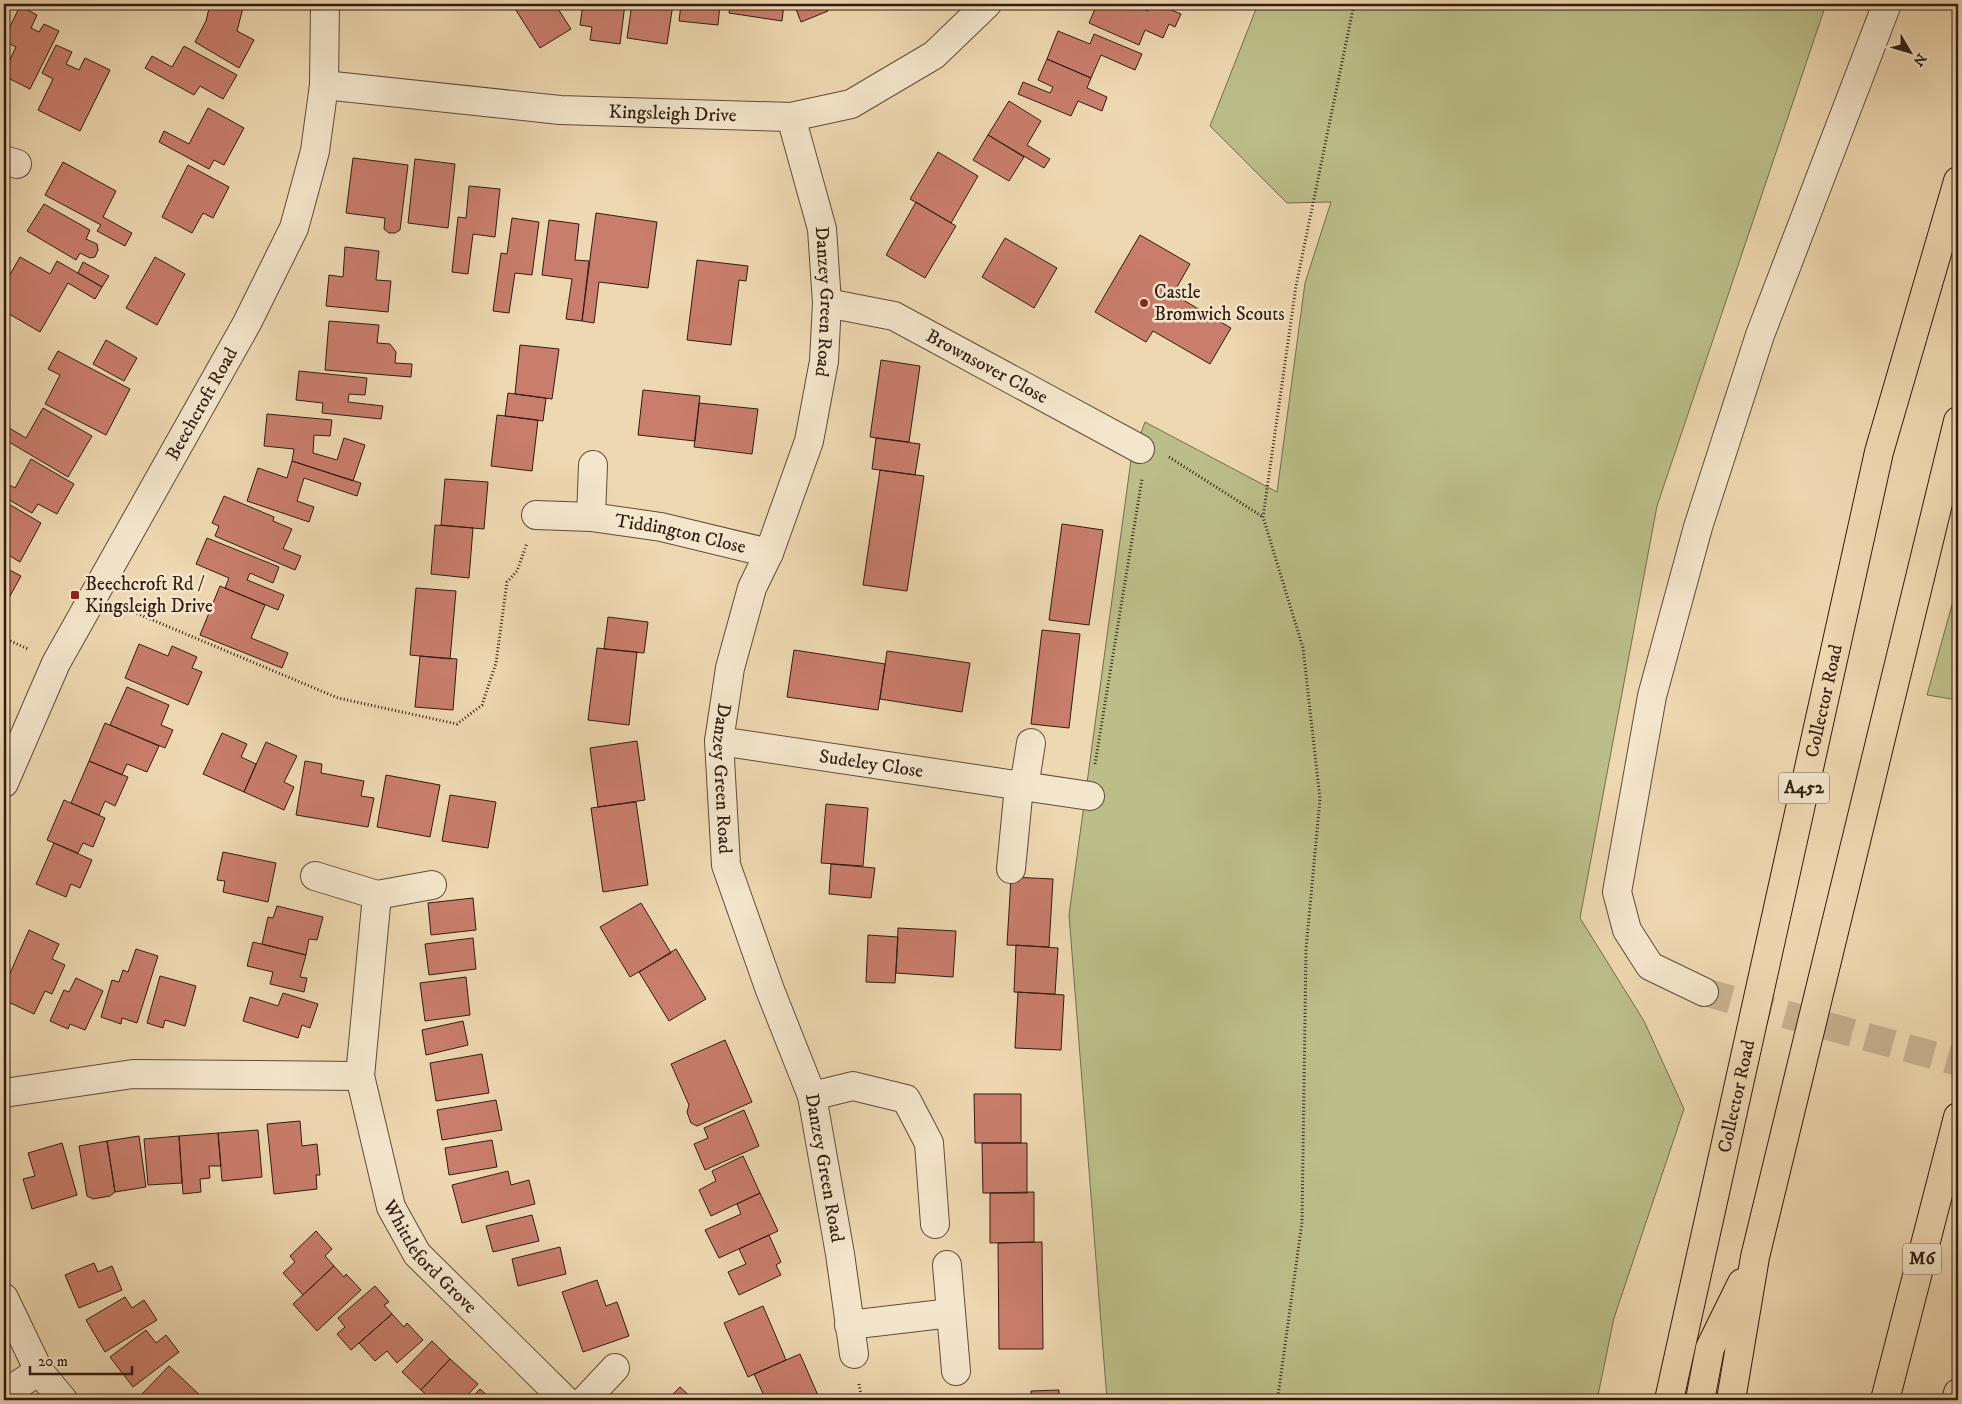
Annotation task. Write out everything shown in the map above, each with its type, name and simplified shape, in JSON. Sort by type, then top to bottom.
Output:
[{"type":"highway","name":"Collector Road","points":[[1669,1393],[1879,452],[1958,181]]},
{"type":"highway","points":[[1731,1400],[1755,1257],[1958,421]]},
{"type":"highway","name":"M6","points":[[1885,1400],[1958,1117]]},
{"type":"highway","points":[[1700,1400],[1710,1348],[1755,1257]]},
{"type":"highway","points":[[1956,1400],[1958,1393]]},
{"type":"street","name":"Beechcroft Road","points":[[4,783],[56,663],[247,323],[294,228],[315,151],[324,85],[325,4]]},
{"type":"street","name":"Kingsleigh Drive","points":[[324,85],[560,110],[791,117],[851,104],[934,55],[988,4]]},
{"type":"street","points":[[1704,992],[1650,966],[1627,930],[1617,892],[1652,696],[1698,527],[1760,335],[1887,4]]},
{"type":"street","name":"Danzey Green Road","points":[[791,117],[822,229],[827,303],[824,361],[810,441],[770,552],[752,588],[730,668],[719,741],[726,865],[770,990],[812,1096],[840,1254],[854,1354]]},
{"type":"street","name":"Brownsover Close","points":[[827,303],[894,316],[1140,449]]},
{"type":"street","name":"Tiddington Close","points":[[591,517],[593,465]]},
{"type":"street","name":"Tiddington Close","points":[[536,515],[591,517],[661,528],[770,552]]},
{"type":"street","name":"Sudeley Close","points":[[719,741],[1090,796]]},
{"type":"street","points":[[1011,869],[1021,786],[1031,743]]},
{"type":"street","points":[[315,876],[377,895],[432,885]]},
{"type":"street","name":"Whittleford Grove","points":[[377,895],[360,1076],[391,1207],[417,1254],[565,1400]]},
{"type":"street","points":[[4,1093],[133,1074],[360,1076]]},
{"type":"street","points":[[812,1096],[853,1086],[906,1099],[929,1142],[935,1224]]},
{"type":"street","points":[[947,1265],[956,1371]]},
{"type":"street","points":[[4,1298],[39,1371],[63,1400]]},
{"type":"street","points":[[849,1325],[950,1313]]},
{"type":"street","points":[[586,1400],[615,1368]]},
{"type":"street","points":[[4,1394],[39,1371]]},
{"type":"path","points":[[1276,1400],[1302,1222],[1306,949],[1320,799],[1303,648],[1263,517],[1296,286],[1354,4]]},
{"type":"path","points":[[1090,796],[1144,466],[1140,449],[1149,445],[1263,517]]},
{"type":"path","points":[[93,595],[338,698],[457,724],[482,705],[496,663],[507,582],[517,571],[536,515]]},
{"type":"green space","points":[[1258,4],[1826,4],[1657,506],[1580,918],[1644,1021],[1684,1109],[1614,1318],[1597,1400],[1107,1400],[1069,915],[1131,460],[1145,422],[1277,492],[1305,283],[1331,202],[1287,203],[1210,126]]},
{"type":"green space","points":[[1958,583],[1958,700],[1927,695]]},
{"type":"building","points":[[210,4],[244,4],[237,31],[254,40],[239,68],[195,42],[206,21]]},
{"type":"building","points":[[512,4],[555,4],[571,29],[540,48]]},
{"type":"building","points":[[583,4],[625,4],[620,44],[590,40],[592,27],[580,25]]},
{"type":"building","points":[[632,4],[673,4],[667,44],[627,38]]},
{"type":"building","points":[[681,4],[720,4],[718,25],[679,21]]},
{"type":"building","points":[[730,4],[784,4],[782,21],[729,13]]},
{"type":"building","points":[[794,4],[825,4],[828,11],[801,22]]},
{"type":"building","points":[[1097,4],[1130,4],[1148,11],[1151,4],[1157,4],[1181,14],[1175,27],[1169,24],[1163,38],[1145,30],[1139,45],[1089,23]]},
{"type":"building","points":[[20,6],[37,15],[31,28],[39,32],[44,24],[59,31],[30,89],[4,76],[4,72],[16,47],[4,41],[4,39]]},
{"type":"building","points":[[1058,31],[1090,44],[1094,34],[1142,54],[1135,70],[1101,55],[1091,78],[1047,59]]},
{"type":"building","points":[[56,45],[72,52],[66,64],[79,70],[85,58],[110,70],[80,131],[38,110],[53,79],[42,73]]},
{"type":"building","points":[[184,46],[237,75],[223,99],[200,86],[194,95],[145,68],[152,56],[172,67]]},
{"type":"building","points":[[1047,59],[1091,78],[1087,88],[1107,97],[1102,111],[1078,101],[1071,116],[1018,94],[1023,82],[1050,93],[1053,87],[1038,80]]},
{"type":"building","points":[[1009,101],[1041,121],[1027,145],[1050,159],[1044,168],[988,135]]},
{"type":"building","points":[[208,108],[244,128],[224,165],[214,160],[209,169],[159,142],[164,131],[189,144]]},
{"type":"building","points":[[988,135],[1024,157],[1009,181],[973,160]]},
{"type":"building","points":[[938,152],[978,176],[951,223],[910,199]]},
{"type":"building","points":[[353,158],[408,165],[400,230],[395,233],[389,233],[384,229],[385,218],[346,213]]},
{"type":"building","points":[[415,159],[455,164],[448,228],[408,223]]},
{"type":"building","points":[[63,162],[116,191],[103,217],[132,233],[125,246],[97,231],[101,225],[45,195]]},
{"type":"building","points":[[188,165],[229,187],[213,218],[203,213],[192,233],[162,217]]},
{"type":"building","points":[[469,186],[500,189],[495,237],[473,234],[468,274],[452,272],[458,217],[466,218]]},
{"type":"building","points":[[916,202],[956,226],[925,278],[886,255]]},
{"type":"building","points":[[44,204],[90,230],[86,239],[97,244],[98,250],[95,257],[90,258],[80,253],[76,260],[27,231]]},
{"type":"building","points":[[596,213],[657,222],[648,288],[599,282],[594,323],[582,321]]},
{"type":"building","points":[[512,218],[539,222],[532,275],[515,273],[509,313],[493,311],[501,253],[507,254]]},
{"type":"building","points":[[549,220],[579,224],[575,260],[589,261],[582,321],[566,319],[572,279],[542,275]]},
{"type":"building","name":"Castle Bromwich Scouts","points":[[1140,235],[1190,264],[1173,294],[1231,328],[1210,364],[1153,331],[1146,342],[1095,312]]},
{"type":"building","points":[[1005,238],[1057,268],[1034,308],[982,277]]},
{"type":"building","points":[[345,247],[379,251],[376,280],[391,281],[388,312],[326,306],[329,275],[343,277]]},
{"type":"building","points":[[20,257],[50,274],[57,261],[102,287],[95,299],[68,283],[40,332],[4,311],[4,285]]},
{"type":"building","points":[[155,257],[185,274],[157,325],[126,308]]},
{"type":"building","points":[[697,260],[748,266],[746,281],[739,280],[731,345],[687,340]]},
{"type":"building","points":[[83,262],[109,276],[102,287],[78,273]]},
{"type":"building","points":[[329,321],[379,325],[377,343],[390,344],[396,352],[395,363],[412,364],[411,377],[325,370]]},
{"type":"building","points":[[106,340],[137,358],[124,381],[93,364]]},
{"type":"building","points":[[520,345],[559,349],[552,399],[515,394]]},
{"type":"building","points":[[58,351],[130,389],[106,435],[45,404],[60,375],[48,369]]},
{"type":"building","points":[[881,360],[920,366],[909,442],[870,437]]},
{"type":"building","points":[[299,371],[367,378],[365,395],[349,394],[348,402],[383,406],[381,419],[322,413],[323,403],[296,400]]},
{"type":"building","points":[[643,390],[700,396],[695,441],[638,435]]},
{"type":"building","points":[[508,393],[546,398],[543,421],[505,416]]},
{"type":"building","points":[[699,403],[758,409],[752,454],[694,447]]},
{"type":"building","points":[[43,408],[92,436],[68,477],[4,439],[4,425],[26,438]]},
{"type":"building","points":[[267,414],[332,420],[330,436],[314,435],[313,453],[337,460],[344,438],[365,445],[353,481],[292,461],[294,449],[264,446]]},
{"type":"building","points":[[497,415],[538,420],[532,471],[491,466]]},
{"type":"building","points":[[876,438],[920,444],[915,475],[872,469]]},
{"type":"building","points":[[31,459],[74,484],[57,514],[38,504],[32,513],[4,497],[4,482],[15,488]]},
{"type":"building","points":[[292,461],[361,483],[357,496],[304,478],[297,501],[314,507],[309,522],[247,501],[258,468],[287,478]]},
{"type":"building","points":[[880,470],[924,476],[907,591],[863,585]]},
{"type":"building","points":[[445,479],[488,482],[484,529],[441,525]]},
{"type":"building","points":[[224,496],[274,517],[273,521],[292,529],[283,549],[301,556],[295,570],[215,536],[219,526],[212,523]]},
{"type":"building","points":[[7,503],[41,523],[20,562],[10,556],[6,563],[4,562],[4,509]]},
{"type":"building","points":[[1062,524],[1103,530],[1089,625],[1049,620]]},
{"type":"building","points":[[435,525],[473,528],[469,578],[431,574]]},
{"type":"building","points":[[207,538],[279,567],[273,583],[250,573],[247,580],[284,595],[278,610],[225,588],[229,578],[196,564]]},
{"type":"building","points":[[4,567],[21,576],[4,607]]},
{"type":"building","points":[[220,586],[265,605],[251,638],[288,653],[282,668],[200,635]]},
{"type":"building","points":[[416,588],[456,591],[450,659],[410,655]]},
{"type":"building","points":[[608,617],[648,622],[644,653],[604,649]]},
{"type":"building","points":[[1042,630],[1080,634],[1069,728],[1031,724]]},
{"type":"building","points":[[139,644],[168,656],[172,646],[197,657],[192,668],[202,672],[188,705],[125,678]]},
{"type":"building","points":[[597,648],[637,652],[629,725],[588,720]]},
{"type":"building","points":[[794,650],[885,664],[878,710],[787,697]]},
{"type":"building","points":[[887,651],[970,663],[962,712],[880,699]]},
{"type":"building","points":[[420,656],[457,659],[453,710],[415,707]]},
{"type":"building","points":[[127,687],[169,705],[161,725],[173,730],[165,748],[110,725]]},
{"type":"building","points":[[105,723],[159,746],[147,772],[127,764],[122,775],[89,761]]},
{"type":"building","points":[[222,733],[247,744],[241,757],[256,764],[244,792],[203,774]]},
{"type":"building","points":[[637,741],[645,800],[598,807],[590,748]]},
{"type":"building","points":[[266,742],[297,756],[284,782],[294,787],[284,810],[244,792]]},
{"type":"building","points":[[89,761],[128,777],[115,806],[105,801],[99,815],[71,803]]},
{"type":"building","points":[[305,761],[322,764],[321,773],[364,781],[361,796],[374,798],[368,827],[296,815]]},
{"type":"building","points":[[386,775],[440,785],[430,837],[377,827]]},
{"type":"building","points":[[450,795],[496,802],[488,848],[442,841]]},
{"type":"building","points":[[64,800],[105,818],[93,847],[83,843],[78,853],[47,840]]},
{"type":"building","points":[[636,802],[648,885],[603,892],[591,808]]},
{"type":"building","points":[[826,804],[868,808],[863,866],[821,863]]},
{"type":"building","points":[[54,843],[92,860],[80,888],[71,884],[66,897],[36,884]]},
{"type":"building","points":[[223,852],[276,863],[268,902],[223,892],[225,881],[217,880]]},
{"type":"building","points":[[831,864],[875,868],[871,898],[829,894]]},
{"type":"building","points":[[1011,877],[1053,879],[1049,947],[1007,945]]},
{"type":"building","points":[[473,898],[476,930],[431,935],[428,903]]},
{"type":"building","points":[[641,903],[671,953],[630,977],[600,927]]},
{"type":"building","points":[[277,906],[323,917],[317,940],[309,939],[306,955],[262,944],[268,917],[273,918]]},
{"type":"building","points":[[898,928],[956,931],[953,977],[896,973]]},
{"type":"building","points":[[29,930],[59,944],[52,959],[65,965],[52,994],[45,991],[34,1014],[4,1000],[4,987]]},
{"type":"building","points":[[868,935],[898,937],[895,983],[866,982]]},
{"type":"building","points":[[473,938],[476,969],[429,975],[425,944]]},
{"type":"building","points":[[253,942],[306,955],[300,977],[307,978],[304,992],[270,984],[273,972],[247,966]]},
{"type":"building","points":[[1016,945],[1058,948],[1055,994],[1014,992]]},
{"type":"building","points":[[136,949],[158,956],[137,1023],[122,1018],[121,1024],[101,1017],[112,980],[119,982],[123,970],[128,972]]},
{"type":"building","points":[[676,949],[706,999],[669,1021],[639,972]]},
{"type":"building","points":[[160,976],[196,986],[185,1026],[165,1020],[163,1028],[147,1023]]},
{"type":"building","points":[[466,977],[470,1015],[425,1021],[420,983]]},
{"type":"building","points":[[76,978],[103,991],[85,1030],[70,1024],[68,1029],[50,1021],[64,990],[69,992]]},
{"type":"building","points":[[1018,992],[1064,995],[1061,1050],[1015,1048]]},
{"type":"building","points":[[283,993],[318,1004],[310,1028],[302,1025],[298,1038],[243,1021],[250,997],[278,1006]]},
{"type":"building","points":[[463,1021],[468,1045],[426,1055],[422,1030]]},
{"type":"building","points":[[725,1040],[752,1102],[697,1126],[691,1123],[687,1112],[689,1105],[671,1064]]},
{"type":"building","points":[[482,1054],[489,1093],[436,1101],[430,1063]]},
{"type":"building","points":[[974,1094],[1021,1094],[1021,1143],[975,1143]]},
{"type":"building","points":[[496,1100],[502,1130],[442,1140],[437,1110]]},
{"type":"building","points":[[744,1110],[759,1146],[705,1170],[694,1144],[708,1138],[704,1128]]},
{"type":"building","points":[[300,1121],[302,1146],[317,1144],[320,1175],[316,1175],[317,1189],[274,1194],[267,1124]]},
{"type":"building","points":[[258,1130],[262,1177],[222,1181],[218,1133]]},
{"type":"building","points":[[218,1133],[221,1166],[209,1166],[210,1178],[200,1179],[201,1192],[183,1194],[179,1136]]},
{"type":"building","points":[[139,1136],[146,1187],[115,1192],[107,1141]]},
{"type":"building","points":[[179,1136],[182,1183],[148,1185],[144,1139]]},
{"type":"building","points":[[492,1140],[497,1167],[449,1175],[445,1148]]},
{"type":"building","points":[[107,1141],[115,1192],[110,1196],[93,1199],[87,1196],[79,1146]]},
{"type":"building","points":[[62,1143],[77,1195],[32,1209],[23,1179],[35,1176],[28,1153]]},
{"type":"building","points":[[982,1143],[1027,1143],[1027,1193],[983,1193]]},
{"type":"building","points":[[743,1156],[760,1193],[711,1216],[699,1190],[716,1181],[712,1171]]},
{"type":"building","points":[[508,1171],[511,1185],[529,1180],[535,1204],[462,1223],[452,1185]]},
{"type":"building","points":[[1034,1192],[1034,1242],[990,1243],[990,1193]]},
{"type":"building","points":[[760,1193],[778,1231],[719,1258],[705,1230],[741,1214],[737,1204]]},
{"type":"building","points":[[532,1215],[539,1241],[493,1252],[486,1226]]},
{"type":"building","points":[[316,1231],[332,1249],[325,1256],[334,1266],[303,1295],[283,1273],[295,1262],[290,1256]]},
{"type":"building","points":[[769,1235],[781,1262],[776,1265],[781,1275],[739,1295],[728,1272],[746,1264],[739,1249]]},
{"type":"building","points":[[1042,1242],[1043,1349],[999,1349],[998,1243]]},
{"type":"building","points":[[560,1247],[566,1274],[518,1286],[512,1259]]},
{"type":"building","points":[[94,1263],[98,1272],[112,1266],[122,1290],[79,1308],[65,1275]]},
{"type":"building","points":[[334,1266],[344,1277],[346,1274],[361,1290],[317,1331],[293,1304]]},
{"type":"building","points":[[597,1280],[606,1306],[617,1302],[629,1336],[583,1352],[562,1292]]},
{"type":"building","points":[[375,1286],[389,1302],[384,1305],[392,1314],[351,1350],[337,1334],[345,1327],[338,1318]]},
{"type":"building","points":[[125,1297],[132,1308],[144,1300],[157,1320],[105,1352],[86,1320]]},
{"type":"building","points":[[763,1306],[786,1360],[748,1377],[724,1323]]},
{"type":"building","points":[[392,1314],[404,1327],[407,1323],[423,1340],[397,1363],[387,1351],[375,1361],[359,1343]]},
{"type":"building","points":[[146,1330],[156,1343],[166,1335],[179,1352],[133,1387],[110,1357]]},
{"type":"building","points":[[432,1341],[450,1359],[421,1390],[402,1372]]},
{"type":"building","points":[[800,1354],[820,1400],[766,1400],[754,1374]]},
{"type":"building","points":[[450,1359],[478,1384],[463,1400],[432,1400],[421,1390]]},
{"type":"building","points":[[169,1366],[205,1400],[146,1400],[141,1395]]},
{"type":"building","points":[[680,1387],[694,1400],[667,1400]]},
{"type":"building","points":[[480,1389],[492,1400],[470,1400]]},
{"type":"building","points":[[1059,1390],[1059,1399],[1090,1400],[1031,1400],[1031,1391]]},
{"type":"tunnel","points":[[1704,992],[1958,1062]]},
{"type":"place","name":"Castle Bromwich Scouts","points":[[1144,303]]},
{"type":"place","name":"Beechcroft Rd / Kingsleigh Drive","points":[[75,595]]}]
